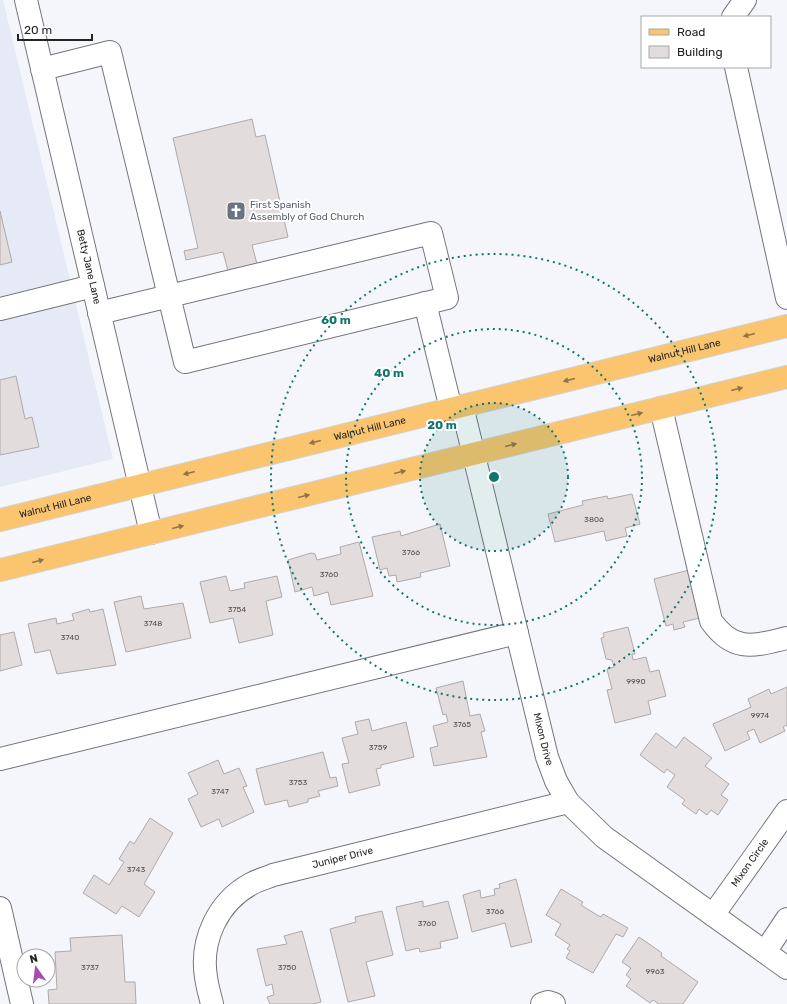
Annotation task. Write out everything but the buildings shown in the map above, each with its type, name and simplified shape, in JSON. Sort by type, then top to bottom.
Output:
[{"type":"main road","name":"Walnut Hill Lane","points":[[0,520],[787,326]]},
{"type":"main road","points":[[0,570],[787,377]]},
{"type":"street","name":"Betty Jane Lane","points":[[26,0],[151,533]]},
{"type":"street","points":[[734,16],[745,0]]},
{"type":"street","points":[[42,69],[110,52],[169,296],[184,362],[447,298],[431,233],[169,296],[99,313]]},
{"type":"street","points":[[736,68],[787,298]]},
{"type":"street","points":[[0,309],[93,286]]},
{"type":"street","name":"Mixon Drive","points":[[425,303],[456,407],[473,454],[547,757],[556,781],[568,802],[604,837],[787,968]]},
{"type":"street","points":[[661,408],[711,621],[721,635],[737,644],[756,645],[787,638]]},
{"type":"street","points":[[0,759],[517,633]]},
{"type":"street","name":"Juniper Drive","points":[[212,1004],[206,976],[206,946],[211,928],[222,908],[237,893],[251,883],[273,875],[568,802]]},
{"type":"street","name":"Mixon Circle","points":[[713,915],[787,811]]},
{"type":"street","points":[[0,908],[22,1004]]},
{"type":"street","points":[[765,952],[787,919]]},
{"type":"street","points":[[542,1004],[548,1002],[554,1004]]},
{"type":"shaded area","points":[[0,0],[3,0],[113,459],[0,487]]},
{"type":"place","name":"First Spanish Assembly of God Church","points":[[236,211]]}]
